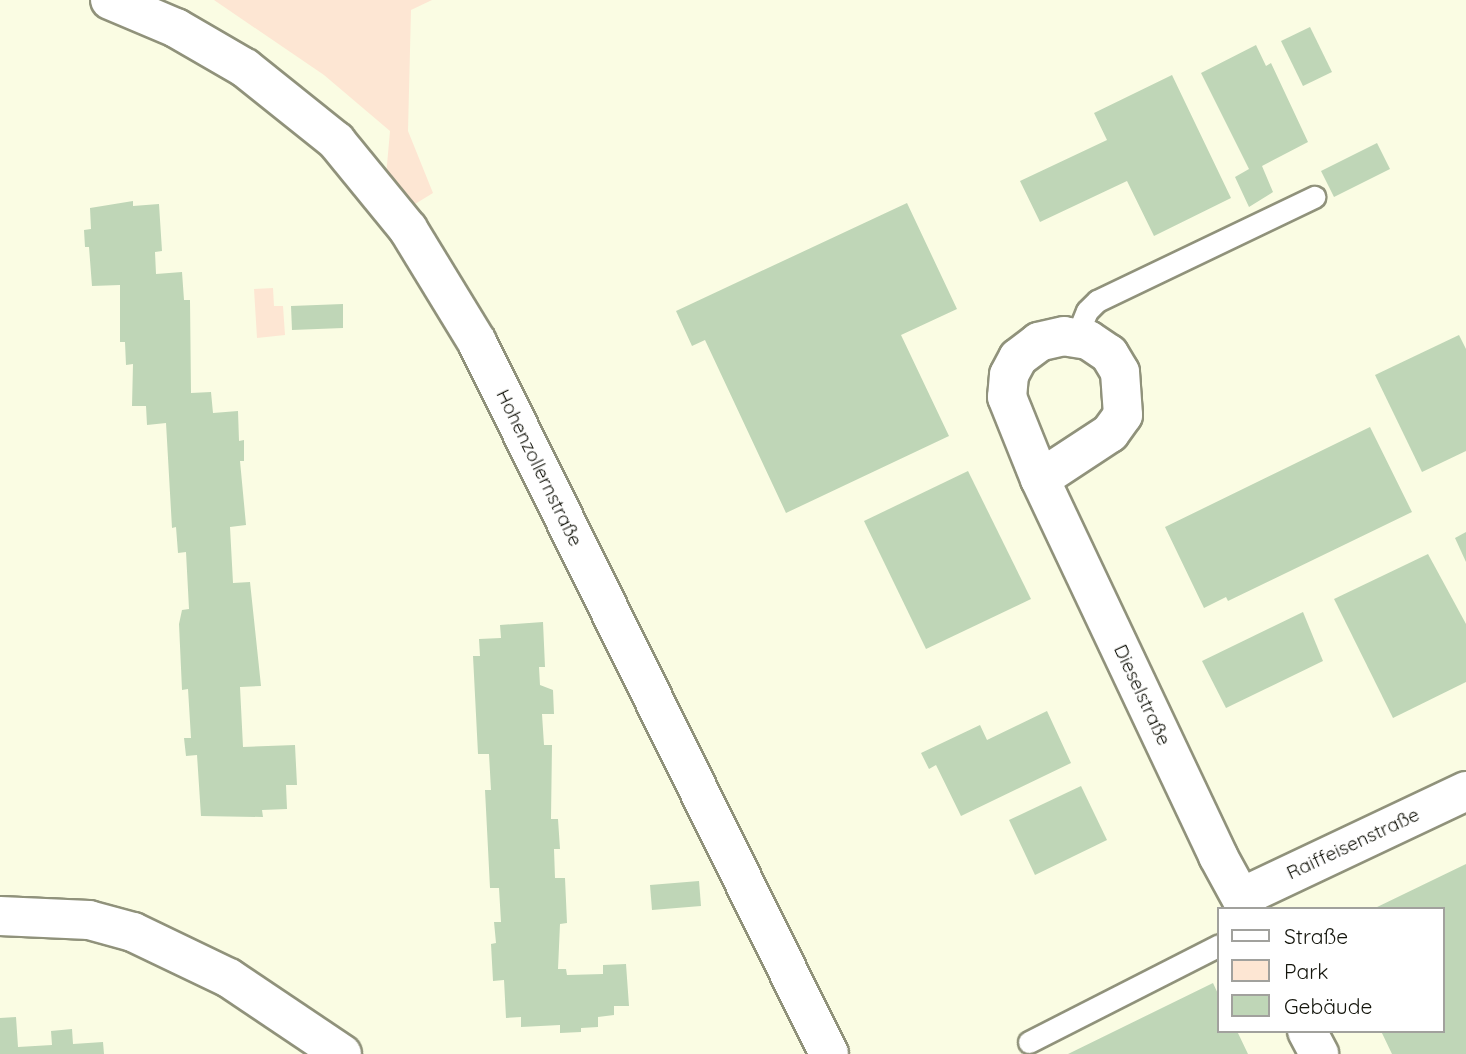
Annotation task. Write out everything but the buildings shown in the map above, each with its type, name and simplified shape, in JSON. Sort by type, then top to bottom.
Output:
[{"type":"street","name":"Hohenzollernstraße","points":[[110,0],[176,28],[244,68],[336,141],[408,229],[477,342],[829,1054]]},
{"type":"street","name":"Dieselstraße","points":[[1076,338],[1039,342],[1018,359],[1009,375],[1010,406],[1040,480],[1218,856],[1244,903]]},
{"type":"street","points":[[1040,480],[1110,433],[1123,415],[1120,372],[1109,354],[1076,338]]},
{"type":"street","name":"Raiffeisenstraße","points":[[1244,903],[1466,791]]},
{"type":"street","points":[[0,916],[89,920],[133,932],[229,978],[342,1054]]},
{"type":"street","points":[[1308,1033],[1319,1054]]},
{"type":"lane","points":[[1076,338],[1087,311],[1097,301],[1314,197]]},
{"type":"lane","points":[[1029,1042],[1218,946]]},
{"type":"green space","points":[[214,0],[432,0],[411,10],[408,131],[433,193],[397,215],[386,176],[390,131],[324,75]]},
{"type":"green space","points":[[273,288],[274,306],[283,306],[285,335],[257,338],[254,289]]}]
